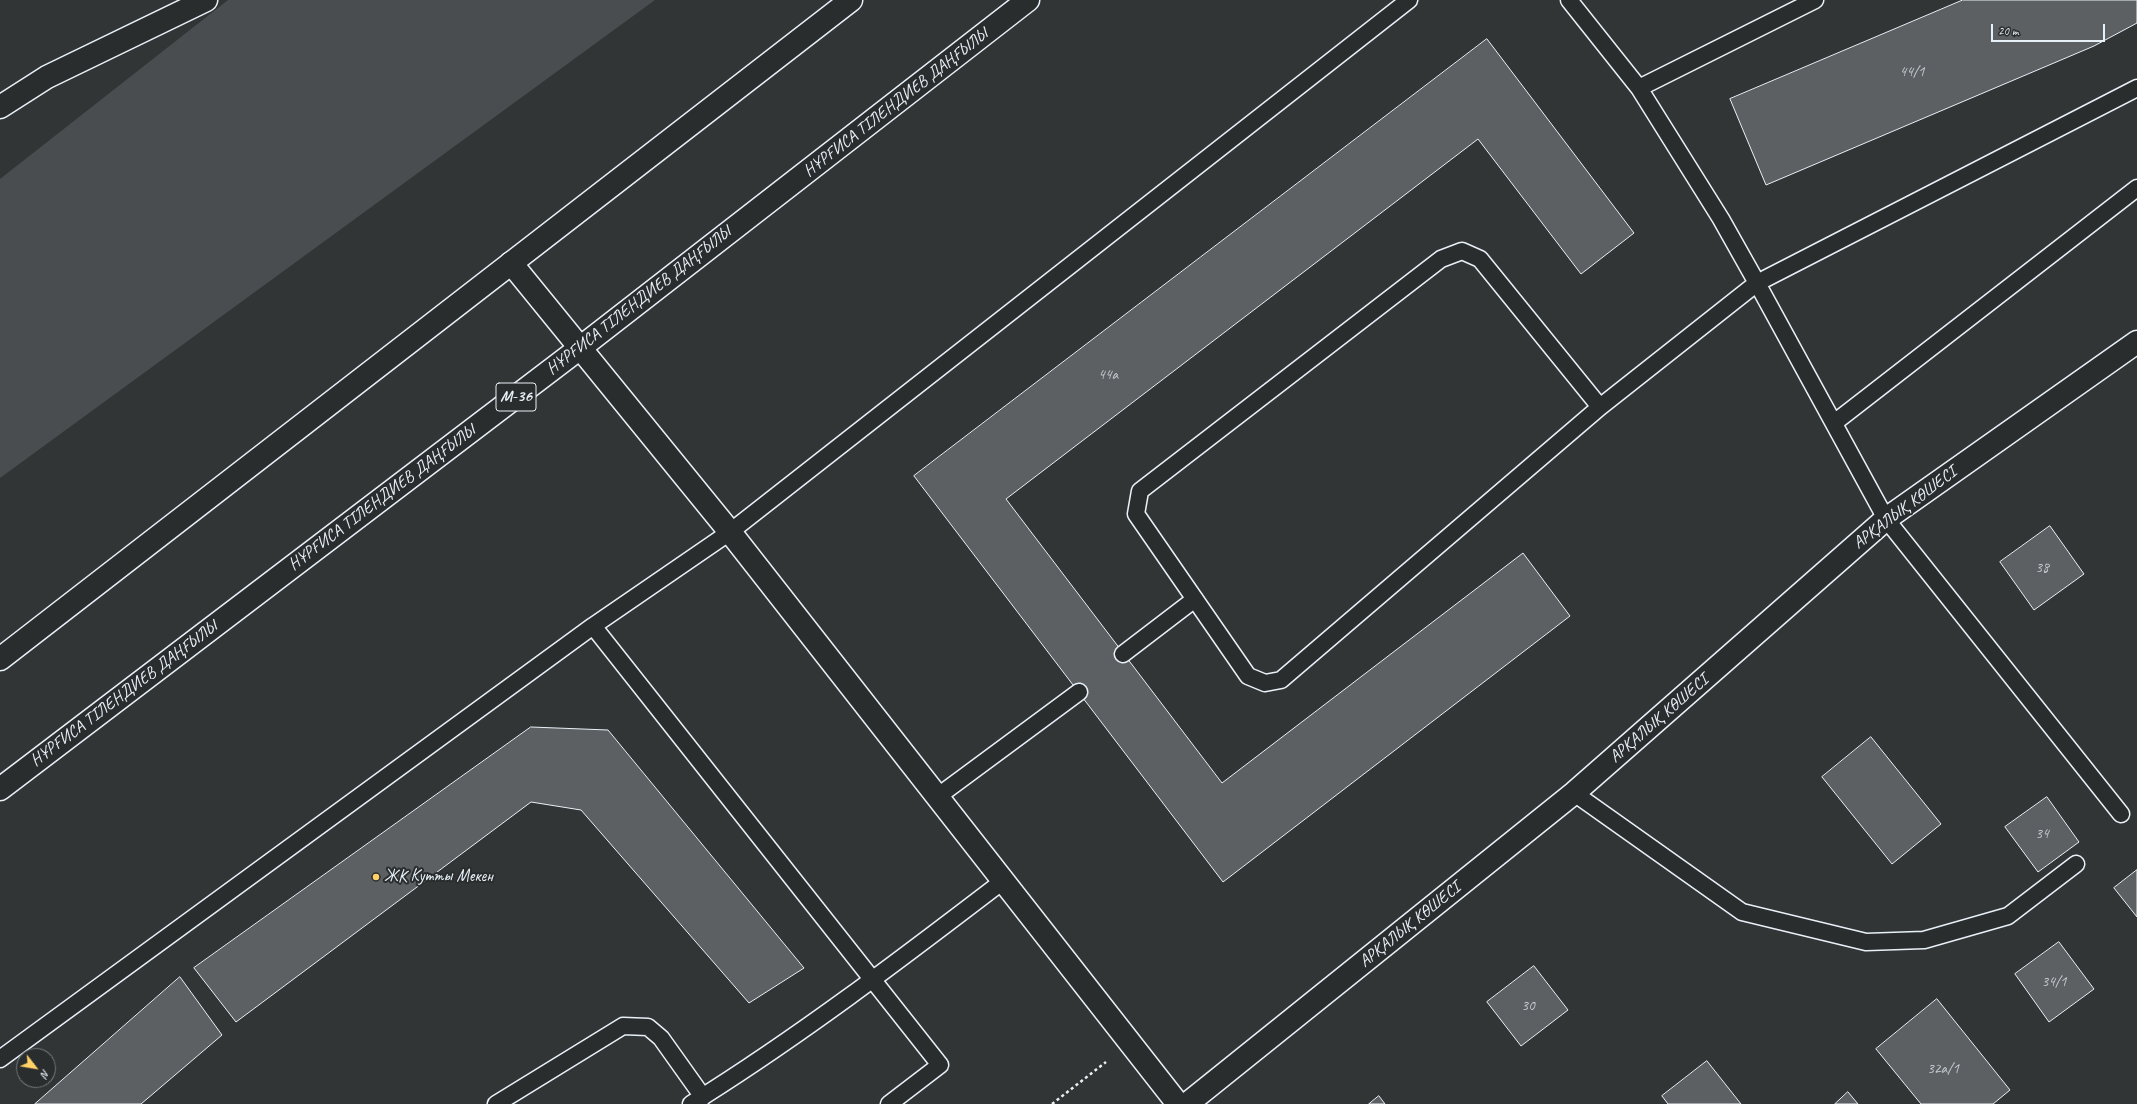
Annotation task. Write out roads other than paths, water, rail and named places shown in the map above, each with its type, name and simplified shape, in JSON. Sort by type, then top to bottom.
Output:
[{"type":"street","points":[[0,659],[851,0]]},
{"type":"street","name":"НҰРҒИСА ТІЛЕНДИЕВ ДАҢҒЫЛЫ","points":[[0,789],[580,348],[1028,0]]},
{"type":"street","points":[[0,107],[47,77],[204,1]]},
{"type":"street","points":[[511,263],[730,532],[1178,1104]]},
{"type":"street","name":"АРҚАЛЫҚ КӨШЕСІ","points":[[1187,1104],[1574,793],[1886,519],[2137,342]]},
{"type":"lane","points":[[0,1059],[593,626],[730,532],[1409,0]]},
{"type":"lane","points":[[1569,0],[1639,88],[1721,219],[1886,519],[2121,814]]},
{"type":"lane","points":[[1639,88],[1815,0]]},
{"type":"lane","points":[[1600,407],[1480,259],[1462,251],[1441,259],[1140,491],[1136,514],[1248,676],[1265,683],[1280,680],[1600,407],[1757,283],[2137,88]]},
{"type":"lane","points":[[1834,423],[2137,188]]},
{"type":"lane","points":[[1124,654],[1195,599]]},
{"type":"lane","points":[[593,626],[940,1065],[889,1104]]},
{"type":"lane","points":[[937,797],[1079,692]]},
{"type":"lane","points":[[1574,793],[1742,912],[1866,942],[1924,940],[2008,916],[2076,864]]},
{"type":"lane","points":[[496,1104],[623,1026],[648,1027],[661,1038],[697,1100],[782,1044],[873,980],[1003,881]]},
{"type":"place","name":"ЖК Кутты Мекен","points":[[376,877]]}]
